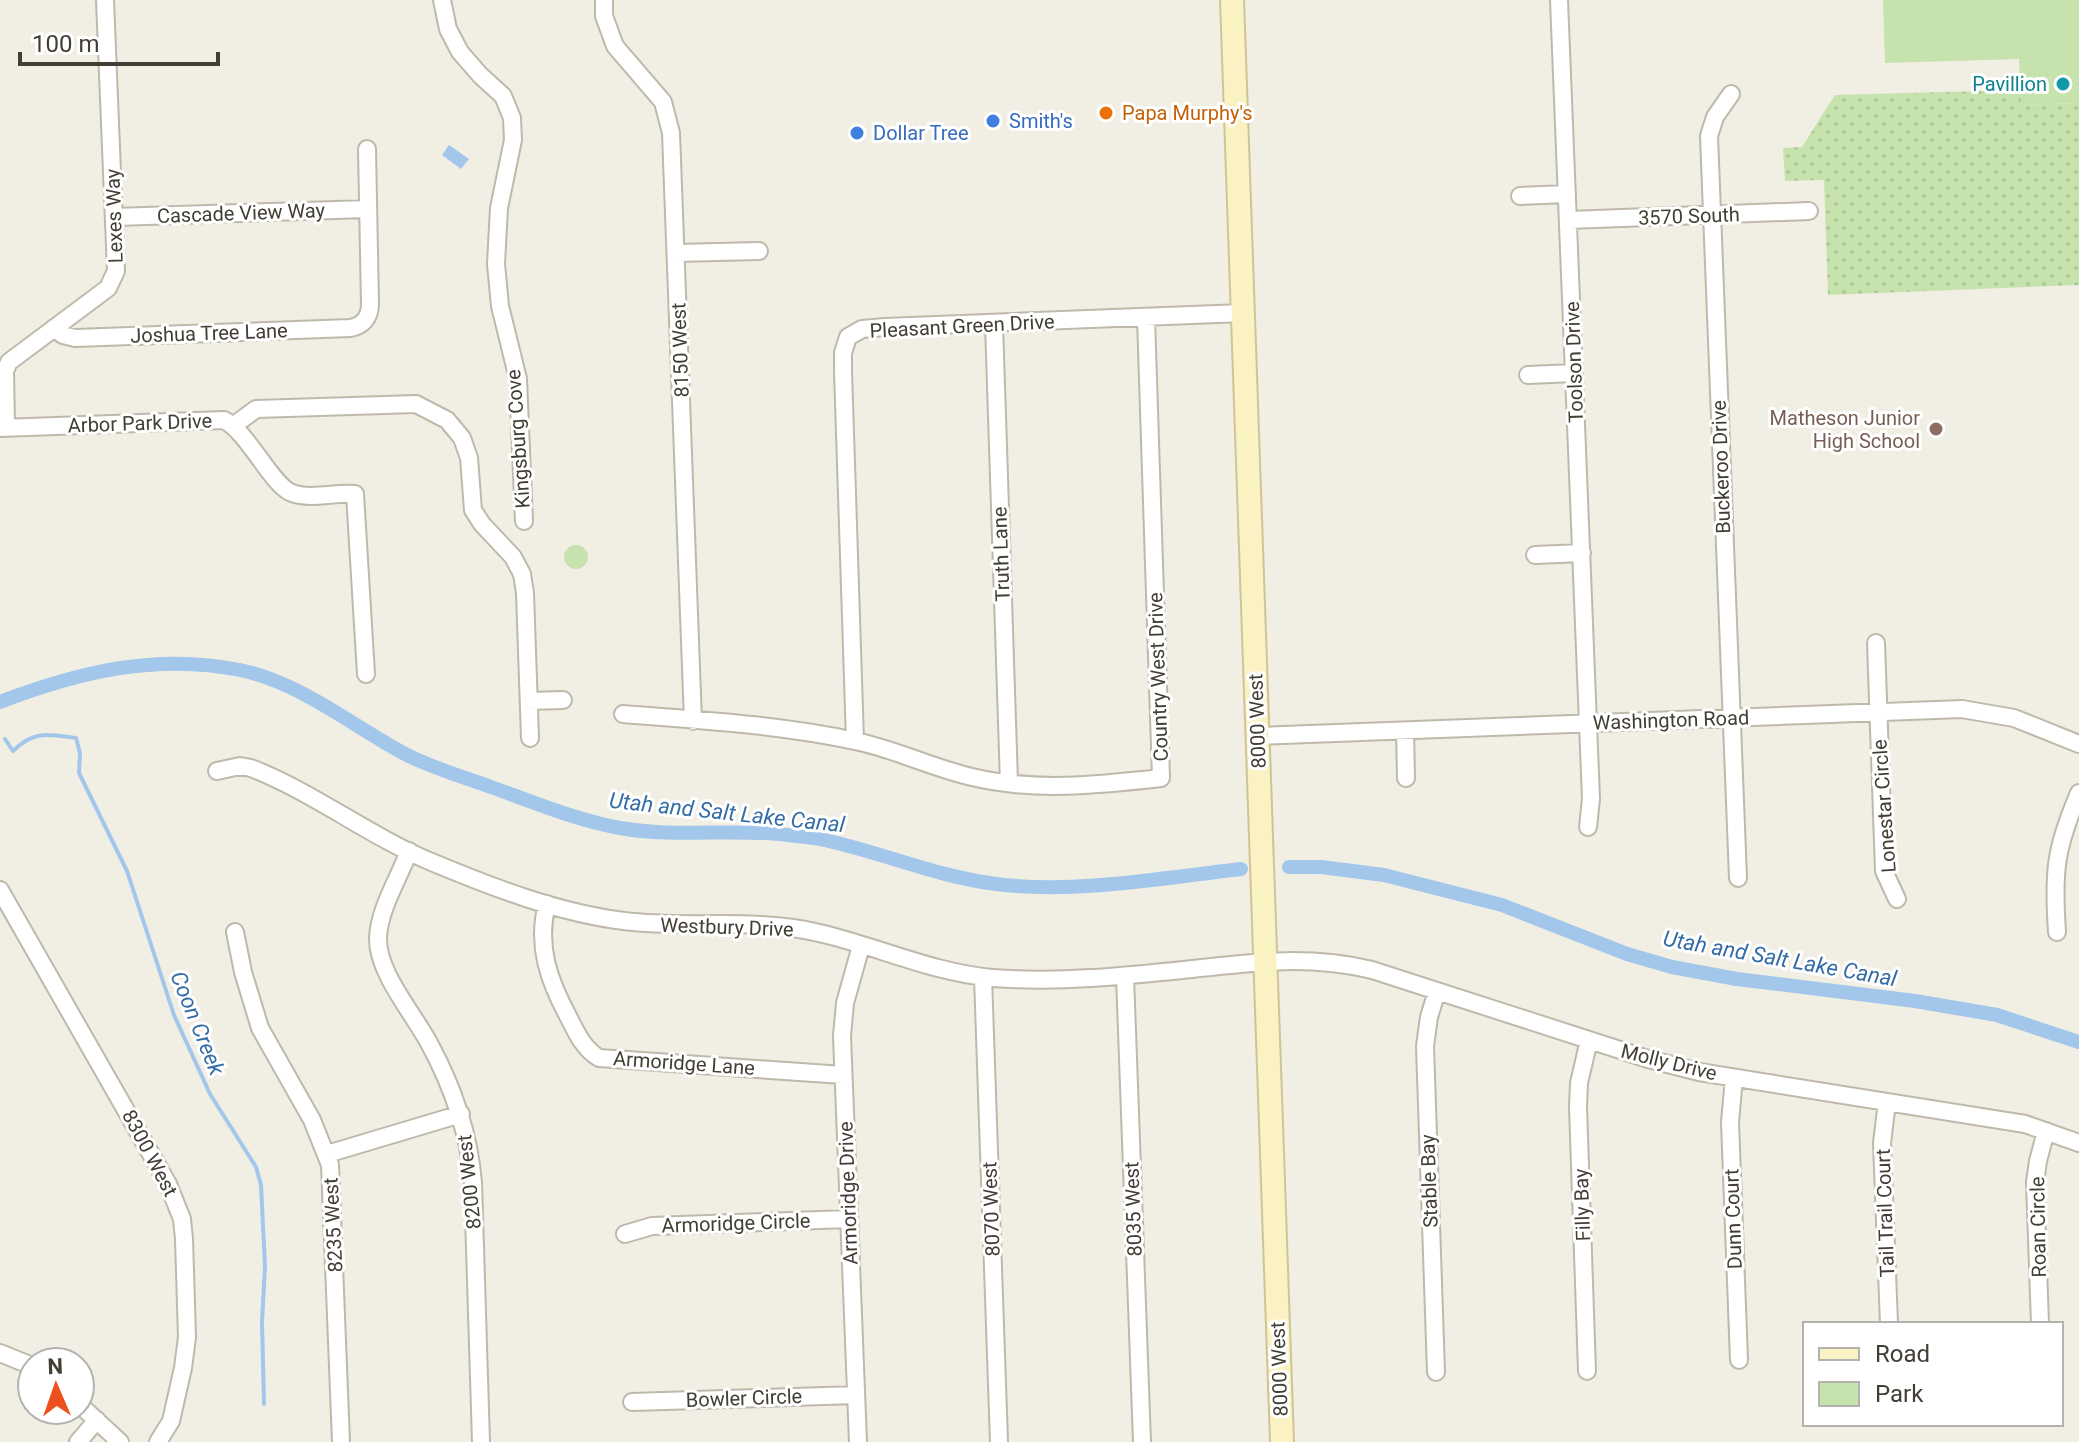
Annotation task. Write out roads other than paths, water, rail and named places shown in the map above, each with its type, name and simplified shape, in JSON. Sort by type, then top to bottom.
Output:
[{"type":"street","name":"Lexes Way","points":[[3,428],[6,367],[111,283],[116,271],[105,0]]},
{"type":"street","name":"Kingsburg Cove","points":[[442,0],[448,29],[460,52],[503,96],[512,118],[513,140],[499,208],[496,264],[500,306],[518,379],[524,521]]},
{"type":"street","name":"8150 West","points":[[604,0],[604,16],[615,46],[654,90],[668,115],[672,152],[693,721]]},
{"type":"street","name":"8000 West","points":[[1232,0],[1282,1442]]},
{"type":"street","name":"Toolson Drive","points":[[1559,0],[1591,799],[1588,827]]},
{"type":"street","name":"Buckeroo Drive","points":[[1731,94],[1715,117],[1709,136],[1738,878]]},
{"type":"street","points":[[367,149],[368,209]]},
{"type":"street","points":[[1520,196],[1567,194]]},
{"type":"street","name":"Cascade View Way","points":[[114,217],[368,209]]},
{"type":"street","name":"Joshua Tree Lane","points":[[54,328],[63,335],[75,338],[350,328],[365,321],[370,304],[368,209]]},
{"type":"street","name":"3570 South","points":[[1569,220],[1809,211]]},
{"type":"street","points":[[676,253],[759,251]]},
{"type":"street","name":"Pleasant Green Drive","points":[[855,741],[843,371],[848,337],[862,329],[1243,313]]},
{"type":"street","name":"Country West Drive","points":[[623,714],[794,731],[855,741],[954,773],[1009,783],[1067,786],[1161,778],[1146,318]]},
{"type":"street","name":"Truth Lane","points":[[994,324],[1009,783]]},
{"type":"street","points":[[1528,375],[1574,373]]},
{"type":"street","points":[[233,426],[249,412],[263,408],[416,404],[447,420],[462,438],[466,449],[473,510],[513,557],[522,574],[530,738]]},
{"type":"street","name":"Arbor Park Drive","points":[[3,428],[220,420],[233,426],[286,490],[301,495],[355,494],[366,674]]},
{"type":"street","points":[[1535,555],[1582,553]]},
{"type":"street","name":"Lonestar Circle","points":[[1876,643],[1884,871],[1897,899]]},
{"type":"street","points":[[529,701],[563,700]]},
{"type":"street","name":"Washington Road","points":[[1257,736],[1962,709],[2014,718],[2079,744]]},
{"type":"street","points":[[1405,731],[1406,778]]},
{"type":"street","name":"Westbury Drive","points":[[217,771],[240,766],[263,772],[432,862],[547,904],[624,921],[793,928],[983,977],[1072,980],[1264,961]]},
{"type":"street","points":[[2057,932],[2055,868],[2058,849],[2079,793]]},
{"type":"street","name":"8200 West","points":[[409,851],[383,915],[379,928],[379,948],[387,972],[449,1083],[461,1114],[472,1173],[481,1442]]},
{"type":"street","name":"8300 West","points":[[0,890],[168,1184],[182,1219],[186,1352],[171,1421],[158,1442]]},
{"type":"street","name":"Armoridge Lane","points":[[547,904],[541,930],[548,975],[590,1053],[599,1058],[843,1075]]},
{"type":"street","name":"8235 West","points":[[235,932],[260,1028],[312,1120],[327,1154],[333,1195],[341,1442]]},
{"type":"street","name":"Armoridge Drive","points":[[858,1442],[842,1036],[845,1003],[861,946]]},
{"type":"street","name":"Molly Drive","points":[[1264,961],[1313,960],[1346,964],[1686,1069],[2025,1124],[2079,1143]]},
{"type":"street","name":"8035 West","points":[[1125,976],[1142,1442]]},
{"type":"street","name":"8070 West","points":[[983,977],[999,1442]]},
{"type":"street","name":"Stable Bay","points":[[1436,1372],[1425,1046],[1437,991]]},
{"type":"street","name":"Filly Bay","points":[[1587,1371],[1578,1107],[1579,1083],[1589,1040]]},
{"type":"street","name":"Dunn Court","points":[[1734,1078],[1730,1122],[1739,1360]]},
{"type":"street","name":"Tail Trail Court","points":[[1887,1102],[1882,1143],[1889,1322]]},
{"type":"street","points":[[327,1154],[461,1114]]},
{"type":"street","name":"Roan Circle","points":[[2040,1322],[2035,1182],[2046,1131]]},
{"type":"street","name":"Armoridge Circle","points":[[625,1234],[652,1226],[849,1219]]},
{"type":"street","name":"Bowler Circle","points":[[632,1402],[856,1395]]},
{"type":"street","points":[[78,1442],[97,1420],[120,1442]]},
{"type":"water","points":[[449,145],[469,159],[461,169],[442,155]]},
{"type":"waterway","name":"Utah and Salt Lake Canal","points":[[0,702],[59,682],[118,668],[209,665],[263,676],[285,685],[427,764],[555,810],[620,828],[662,832],[767,833],[817,839],[955,876],[1026,887],[1118,884],[1241,869]]},
{"type":"waterway","name":"Coon Creek","points":[[5,739],[13,751],[42,735],[76,738],[80,753],[79,773],[127,871],[174,1015],[210,1094],[256,1167],[261,1185],[265,1266],[262,1322],[264,1404]]},
{"type":"waterway","name":"Utah and Salt Lake Canal","points":[[1289,867],[1321,867],[1384,875],[1502,905],[1627,954],[1672,967],[1997,1015],[2079,1042]]},
{"type":"place","name":"Pavillion","points":[[2063,84]]},
{"type":"place","name":"Papa Murphy's","points":[[1106,113]]},
{"type":"place","name":"Smith's","points":[[993,121]]},
{"type":"place","name":"Dollar Tree","points":[[857,133]]},
{"type":"place","name":"Matheson Junior High School","points":[[1936,429]]}]
